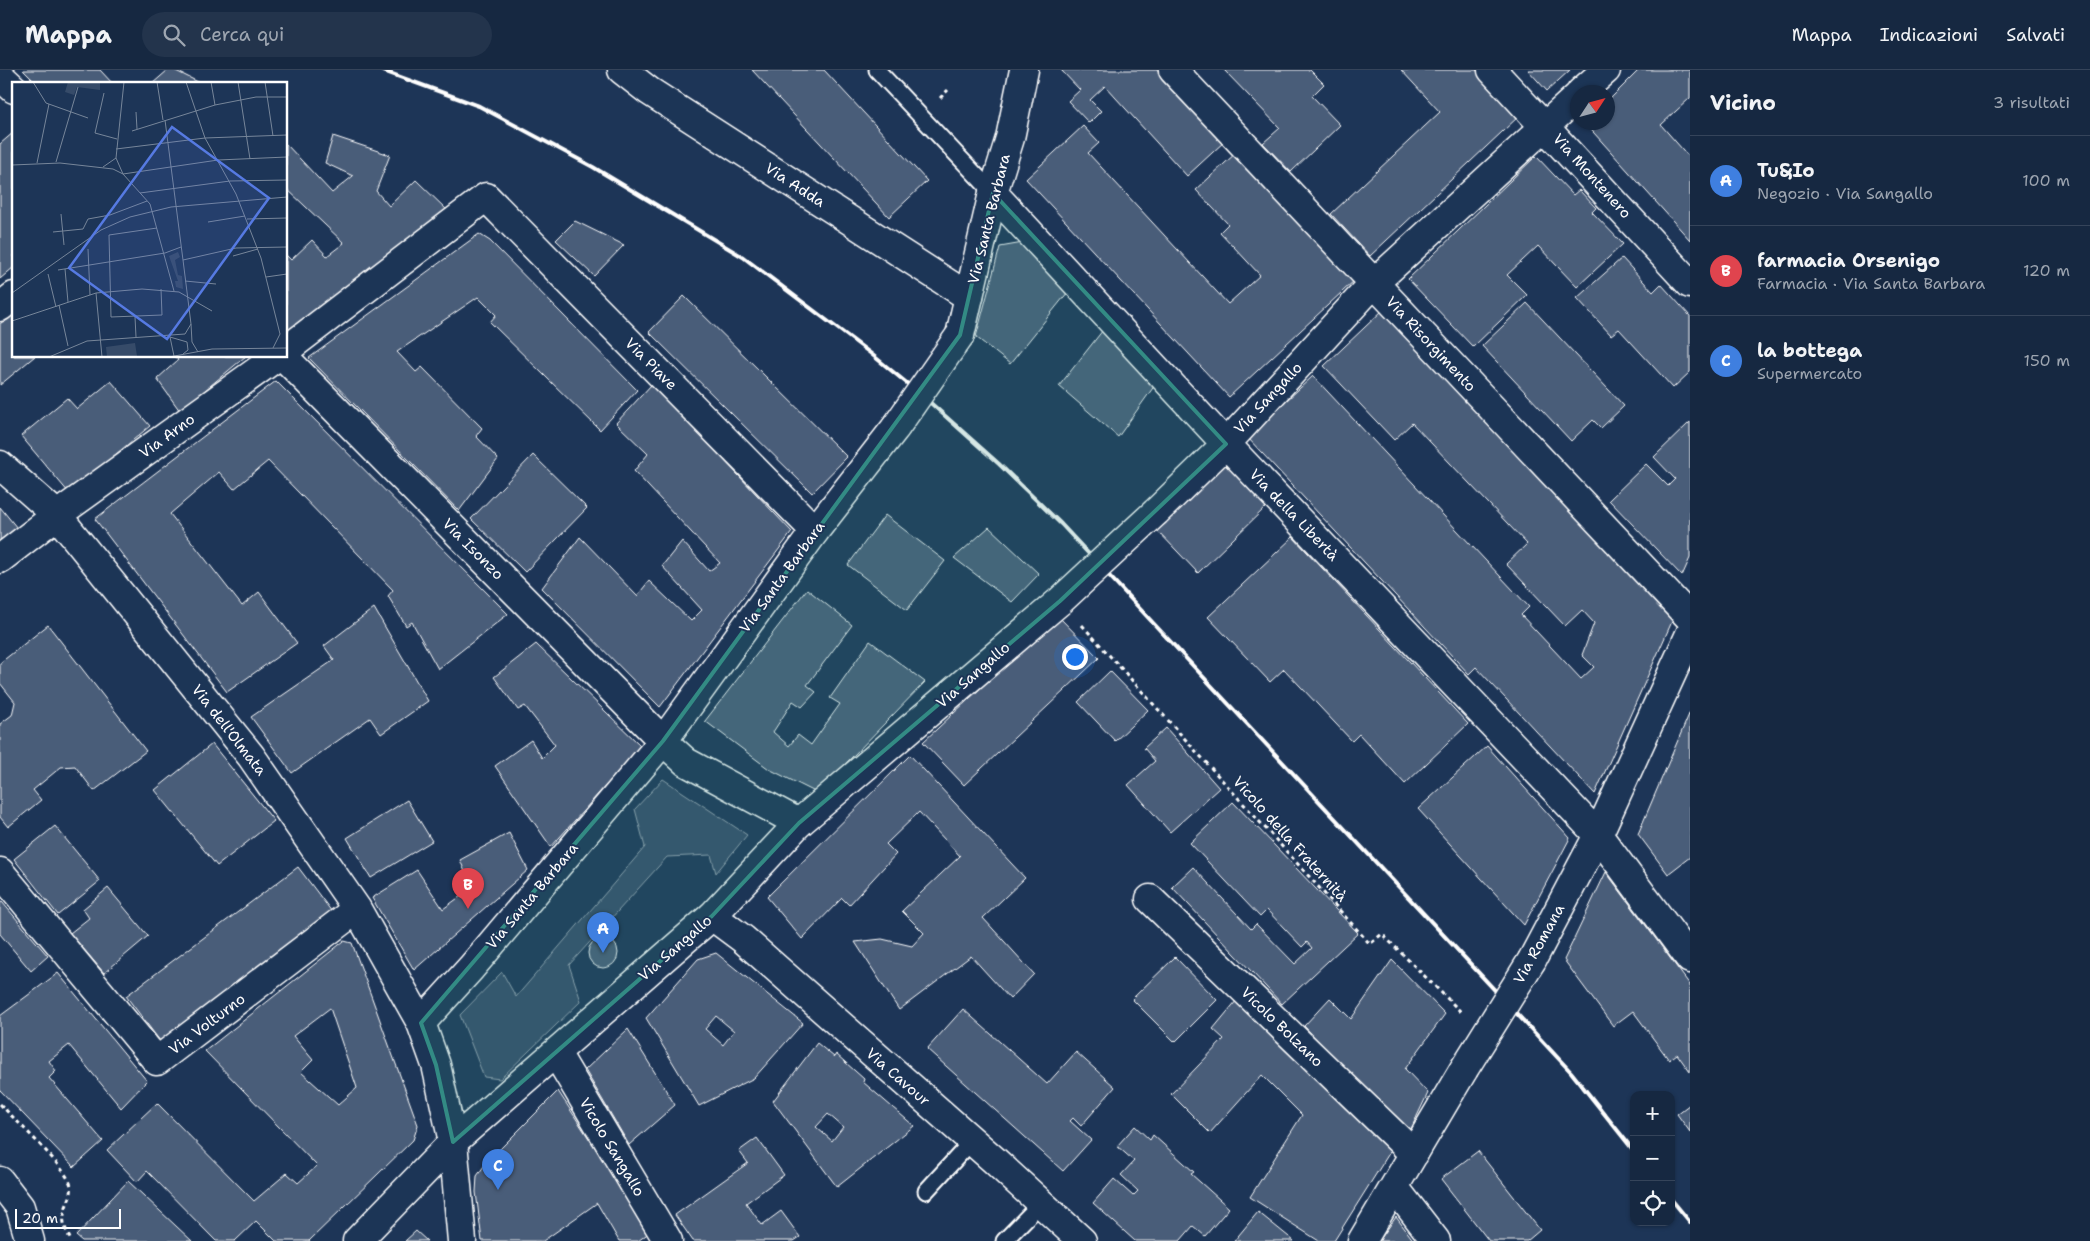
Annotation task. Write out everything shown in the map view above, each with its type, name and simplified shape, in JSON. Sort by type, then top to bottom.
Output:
[{"type":"street","name":"Via Adda","points":[[622,70],[649,91],[969,297]]},
{"type":"street","name":"Via Santa Barbara","points":[[421,1023],[471,968],[663,741],[815,531],[896,427],[960,335],[993,193],[1010,138],[1024,70]]},
{"type":"street","name":"Via Risorgimento","points":[[1172,70],[1690,618]]},
{"type":"street","name":"Via Montenero","points":[[1492,70],[1545,125],[1690,284]]},
{"type":"street","points":[[1590,85],[1606,70]]},
{"type":"street","points":[[0,76],[12,87]]},
{"type":"street","name":"Via Sangallo","points":[[357,1241],[453,1142],[712,916],[800,823],[1060,601],[1156,512],[1226,444],[1373,284],[1570,103]]},
{"type":"street","name":"Via della Libertà","points":[[993,193],[1226,444],[1598,834],[1690,959]]},
{"type":"street","name":"Via Piave","points":[[288,348],[486,197],[815,531]]},
{"type":"street","points":[[0,307],[12,298]]},
{"type":"street","name":"Via Arno","points":[[57,515],[275,358]]},
{"type":"street","name":"Via Isonzo","points":[[285,358],[663,741],[686,762],[800,823]]},
{"type":"street","name":"Via dell'Olmata","points":[[0,465],[57,515],[251,756],[358,909],[421,1023],[436,1065],[453,1142]]},
{"type":"street","points":[[0,559],[57,515]]},
{"type":"street","name":"Via Romana","points":[[1362,1241],[1464,1069],[1532,960],[1598,834],[1690,634]]},
{"type":"street","name":"Via Volturno","points":[[0,872],[157,1062],[358,909]]},
{"type":"street","name":"Vicolo Bolzano","points":[[1150,899],[1414,1154]]},
{"type":"street","name":"Via Cavour","points":[[712,916],[743,939],[1041,1202],[1082,1241]]},
{"type":"street","name":"Vicolo Sangallo","points":[[556,1053],[668,1241]]},
{"type":"street","points":[[453,1142],[462,1241]]},
{"type":"street","points":[[0,1181],[20,1207],[30,1241]]},
{"type":"street","points":[[1394,1188],[1436,1241]]},
{"type":"lane","points":[[877,70],[993,193]]},
{"type":"lane","points":[[926,1191],[972,1141]]},
{"type":"lane","points":[[1004,1241],[1041,1202]]},
{"type":"path","name":"Vicolo della Fraternità","points":[[1060,601],[1370,944],[1382,934],[1464,1015]]},
{"type":"path","points":[[0,1104],[59,1167],[70,1183],[72,1194],[64,1216],[71,1241]]},
{"type":"highlighted area","points":[[993,193],[1226,444],[1060,601],[799,823],[712,916],[453,1142],[436,1065],[421,1023],[663,741],[960,335]]},
{"type":"shaded area","points":[[663,779],[747,835],[716,873],[711,855],[667,857],[569,965],[581,1001],[500,1079],[484,1077],[460,1015],[502,972],[516,997],[645,847],[635,809]]},
{"type":"building","points":[[23,70],[100,70],[111,82],[35,82]]},
{"type":"building","points":[[168,70],[174,70],[198,82],[154,82]]},
{"type":"building","points":[[752,70],[824,70],[927,181],[889,217]]},
{"type":"building","points":[[1061,70],[1161,70],[1225,141],[1187,176],[1105,86],[1090,100],[1101,111],[1089,123],[1068,101],[1080,90]]},
{"type":"building","points":[[1224,70],[1310,70],[1324,84],[1312,96],[1340,125],[1291,172],[1263,143],[1280,128]]},
{"type":"building","points":[[1401,70],[1476,70],[1519,116],[1370,256],[1331,214],[1440,112]]},
{"type":"building","points":[[1528,70],[1570,70],[1547,91]]},
{"type":"building","points":[[1639,70],[1690,70],[1690,98],[1661,125],[1690,158],[1690,240],[1591,130],[1615,130],[1615,94]]},
{"type":"building","points":[[1083,126],[1099,143],[1088,153],[1228,304],[1260,275],[1220,232],[1228,224],[1196,190],[1238,151],[1356,279],[1229,397],[1026,179]]},
{"type":"building","points":[[12,134],[12,269],[0,279],[0,144]]},
{"type":"building","points":[[333,136],[390,155],[376,191],[389,206],[416,180],[449,212],[291,333],[288,330],[288,257],[291,260],[312,240],[327,256],[344,243],[288,190],[288,146],[332,193],[353,176],[325,163]]},
{"type":"building","points":[[1536,156],[1573,195],[1579,190],[1596,208],[1592,212],[1623,244],[1577,287],[1538,246],[1507,275],[1527,295],[1473,347],[1408,279]]},
{"type":"building","points":[[575,221],[624,245],[594,276],[556,240]]},
{"type":"building","points":[[479,234],[490,241],[637,390],[600,430],[490,322],[496,315],[478,297],[397,352],[416,372],[422,367],[482,428],[476,436],[498,459],[459,511],[309,358]]},
{"type":"building","points":[[1023,243],[1068,292],[1010,364],[976,337],[1000,247]]},
{"type":"building","points":[[1622,258],[1653,292],[1661,284],[1690,316],[1690,372],[1673,388],[1619,329],[1611,335],[1577,298]]},
{"type":"building","points":[[684,296],[847,457],[812,493],[649,332]]},
{"type":"building","points":[[1527,303],[1624,406],[1601,428],[1593,420],[1571,441],[1482,346]]},
{"type":"building","points":[[1384,309],[1674,617],[1595,794],[1476,667],[1469,674],[1247,437],[1313,376],[1529,607],[1521,615],[1581,679],[1594,667],[1582,655],[1594,623],[1582,610],[1565,626],[1506,564],[1527,544],[1412,423],[1394,440],[1324,366]]},
{"type":"building","points":[[12,314],[12,358],[33,358],[0,385],[0,324]]},
{"type":"building","points":[[1103,330],[1155,385],[1118,437],[1059,386]]},
{"type":"building","points":[[176,358],[244,358],[180,411],[157,379],[178,360]]},
{"type":"building","points":[[111,381],[150,426],[69,493],[21,436],[67,398],[77,409]]},
{"type":"building","points":[[276,381],[508,614],[438,669],[412,622],[406,626],[388,596],[393,590],[268,461],[234,489],[219,472],[170,514],[242,606],[259,592],[297,643],[227,692],[95,519]]},
{"type":"building","points":[[652,384],[792,532],[660,707],[542,588],[580,537],[637,596],[649,581],[691,621],[702,610],[662,566],[682,541],[709,571],[720,563],[634,471],[648,454],[616,423]]},
{"type":"building","points":[[1690,422],[1690,558],[1682,576],[1609,500],[1646,464],[1668,486],[1675,479],[1654,457]]},
{"type":"building","points":[[533,455],[587,508],[525,572],[471,519]]},
{"type":"building","points":[[1225,463],[1267,506],[1198,573],[1156,529]]},
{"type":"building","points":[[0,507],[17,528],[0,542]]},
{"type":"building","points":[[885,515],[945,561],[907,610],[848,565]]},
{"type":"building","points":[[989,527],[1039,574],[1012,602],[954,558]]},
{"type":"building","points":[[1293,537],[1468,724],[1405,784],[1359,734],[1352,741],[1284,669],[1270,682],[1208,617]]},
{"type":"building","points":[[807,589],[852,625],[807,685],[816,692],[802,707],[793,701],[773,732],[789,746],[798,735],[811,745],[840,704],[830,698],[870,641],[925,682],[817,793],[769,769],[705,721]]},
{"type":"building","points":[[374,608],[428,701],[381,734],[370,718],[292,773],[251,717],[334,660],[324,646]]},
{"type":"building","points":[[1058,616],[1099,658],[964,785],[923,742]]},
{"type":"building","points":[[48,625],[146,751],[94,791],[75,766],[61,767],[33,790],[41,800],[8,827],[0,817],[0,724],[12,715],[15,702],[0,683],[0,663]]},
{"type":"building","points":[[536,644],[641,746],[551,847],[495,766],[531,740],[542,758],[555,745],[525,706],[518,710],[494,677]]},
{"type":"building","points":[[1110,671],[1148,710],[1115,741],[1078,702]]},
{"type":"building","points":[[1690,712],[1690,857],[1668,874],[1638,834]]},
{"type":"building","points":[[1166,728],[1219,788],[1170,832],[1128,785],[1155,761],[1144,748]]},
{"type":"building","points":[[212,744],[274,821],[217,866],[155,790]]},
{"type":"building","points":[[1487,746],[1570,838],[1524,925],[1418,809]]},
{"type":"building","points":[[910,755],[1025,878],[983,918],[1034,974],[1010,999],[971,956],[899,1010],[855,942],[882,939],[912,946],[924,933],[902,911],[960,856],[919,812],[886,844],[896,854],[849,905],[842,898],[802,939],[767,897]]},
{"type":"building","points":[[407,800],[432,841],[371,878],[347,838]]},
{"type":"building","points":[[1233,802],[1358,933],[1282,1004],[1172,887],[1193,867],[1251,929],[1256,924],[1295,964],[1312,948],[1307,942],[1302,947],[1267,910],[1260,917],[1190,843]]},
{"type":"building","points":[[55,826],[100,881],[58,915],[14,859]]},
{"type":"building","points":[[509,833],[528,870],[414,970],[372,898],[417,870],[443,909],[472,888],[460,860]]},
{"type":"building","points":[[298,867],[332,912],[160,1041],[126,996]]},
{"type":"building","points":[[1606,872],[1690,985],[1690,1072],[1677,1054],[1669,1060],[1633,1011],[1613,1026],[1564,960]]},
{"type":"building","points":[[108,888],[148,936],[104,973],[70,933],[89,918],[83,909]]},
{"type":"building","points":[[2,902],[48,956],[31,971],[0,934],[0,903]]},
{"type":"building","points":[[603,938],[609,939],[617,947],[617,959],[609,967],[603,968],[597,967],[589,959],[588,953],[589,947],[597,939]]},
{"type":"building","points":[[344,941],[352,943],[418,1125],[413,1140],[309,1241],[276,1241],[256,1221],[235,1241],[216,1241],[147,1171],[137,1182],[107,1150],[157,1103],[254,1201],[287,1173],[298,1183],[317,1166],[205,1051]],"holes":[[[330,1008],[357,1088],[338,1105],[301,1072],[313,1060],[293,1036]]]},
{"type":"building","points":[[716,953],[803,1023],[754,1078],[699,1106],[646,1018],[698,959]],"holes":[[[716,1016],[734,1031],[723,1045],[705,1029]]]},
{"type":"building","points":[[1175,957],[1217,1000],[1175,1042],[1132,999]]},
{"type":"building","points":[[1392,960],[1445,1014],[1405,1069],[1428,1093],[1408,1135],[1304,1026],[1330,998],[1351,1019]]},
{"type":"building","points":[[58,973],[147,1081],[121,1108],[69,1045],[49,1061],[56,1071],[49,1078],[103,1141],[74,1167],[0,1090],[0,1016]]},
{"type":"building","points":[[1237,1000],[1377,1138],[1393,1147],[1334,1241],[1319,1241],[1250,1197],[1302,1115],[1262,1075],[1210,1133],[1171,1094],[1224,1039],[1213,1029]]},
{"type":"building","points":[[963,1009],[1047,1084],[1076,1052],[1115,1087],[1081,1126],[1073,1118],[1070,1121],[1091,1140],[1063,1171],[927,1049]]},
{"type":"building","points":[[628,1029],[675,1105],[629,1145],[585,1070]]},
{"type":"building","points":[[817,1043],[834,1057],[836,1054],[864,1079],[863,1082],[914,1126],[837,1187],[773,1101]],"holes":[[[828,1114],[843,1127],[832,1141],[816,1127]]]},
{"type":"building","points":[[558,1091],[650,1232],[638,1241],[619,1241],[597,1203],[543,1241],[482,1241],[476,1192],[477,1176],[486,1163]]},
{"type":"building","points":[[1690,1104],[1690,1132],[1677,1114]]},
{"type":"building","points":[[1135,1126],[1150,1140],[1153,1135],[1194,1172],[1191,1174],[1229,1208],[1205,1236],[1193,1226],[1180,1241],[1135,1241],[1093,1203],[1114,1179],[1133,1196],[1138,1191],[1121,1175],[1134,1161],[1117,1146]]},
{"type":"building","points":[[757,1138],[784,1175],[746,1203],[762,1225],[781,1211],[800,1237],[794,1241],[693,1241],[675,1215],[748,1163],[739,1151]]},
{"type":"building","points":[[1478,1151],[1540,1230],[1527,1241],[1489,1241],[1441,1179]]},
{"type":"building","points":[[128,1181],[192,1241],[82,1241],[76,1236]]},
{"type":"building","points":[[1258,1212],[1294,1241],[1234,1241]]},
{"type":"building","points":[[1396,1217],[1414,1241],[1379,1241]]},
{"type":"building","points":[[416,1231],[427,1241],[405,1241]]},
{"type":"railway","points":[[381,70],[479,106],[593,167],[743,257],[870,353],[925,398],[999,464],[1061,524],[1571,1072],[1630,1146]]},
{"type":"railway","points":[[1675,1204],[1690,1222]]},
{"type":"place","name":"farmacia Orsenigo","points":[[468,909]]},
{"type":"place","name":"Tu&Io","points":[[603,953]]},
{"type":"place","name":"la bottega","points":[[498,1190]]}]
